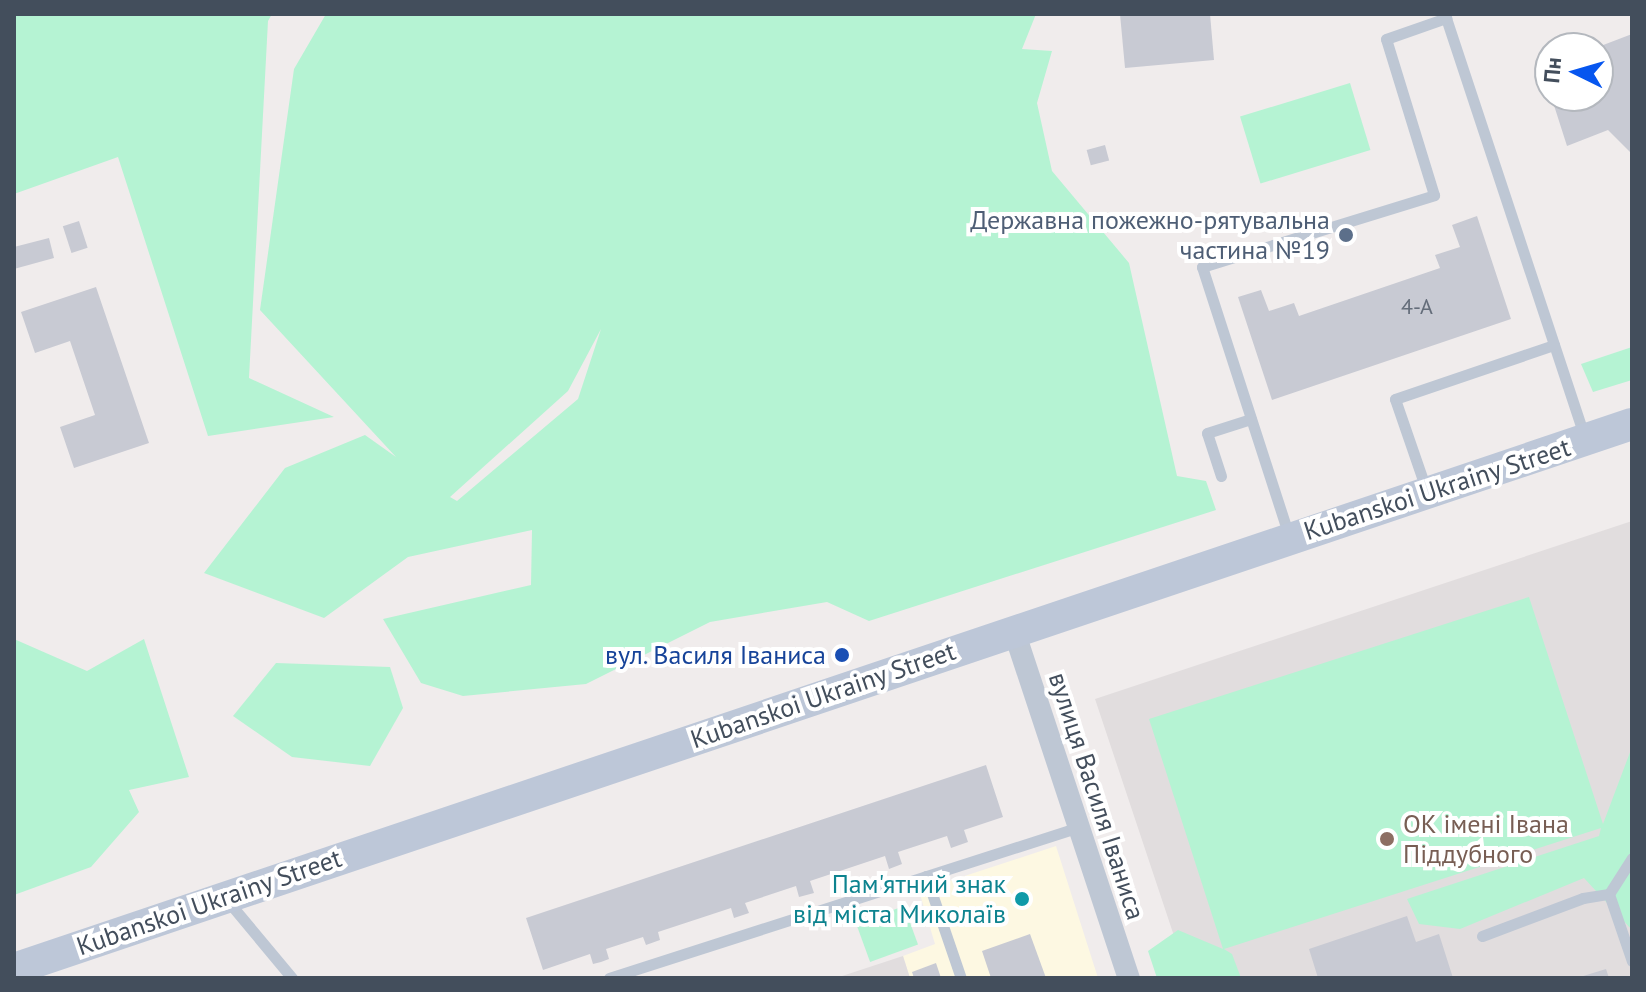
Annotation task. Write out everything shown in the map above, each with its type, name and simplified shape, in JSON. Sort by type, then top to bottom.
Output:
[{"type":"street","name":"Kubanskoi Ukrainy Street","points":[[14,969],[1632,424]]},
{"type":"street","name":"вулиця Василя Іваниса","points":[[1014,631],[1129,978]]},
{"type":"lane","points":[[1290,538],[1202,267],[1434,195],[1386,39],[1446,18],[1585,440]]},
{"type":"lane","points":[[1427,493],[1395,399],[1554,345]]},
{"type":"lane","points":[[1221,476],[1207,433],[1251,419]]},
{"type":"lane","points":[[609,978],[1078,827]]},
{"type":"lane","points":[[1482,936],[1583,898],[1609,894],[1632,858]]},
{"type":"lane","points":[[926,876],[961,978]]},
{"type":"lane","points":[[1609,894],[1632,961]]},
{"type":"lane","points":[[224,897],[292,978]]},
{"type":"shaded area","name":"ОК імені Івана Піддубного","points":[[1632,521],[1632,978],[1188,978],[1095,699]]},
{"type":"shaded area","points":[[1056,846],[1098,978],[910,978],[903,956],[935,944],[919,891]]},
{"type":"shaded area","points":[[903,956],[910,978],[836,978]]},
{"type":"green space","points":[[14,14],[272,14],[268,21],[249,378],[334,417],[208,436],[118,157],[14,194]]},
{"type":"green space","points":[[326,14],[1036,14],[1022,49],[1052,51],[1037,103],[1052,171],[1129,263],[1177,476],[1206,481],[1216,510],[869,621],[827,602],[710,622],[586,684],[463,696],[421,683],[383,619],[531,585],[532,530],[408,557],[324,618],[204,573],[285,468],[365,435],[396,457],[260,310],[294,69]],"holes":[[[601,329],[578,399],[457,501],[450,497],[568,391]]]},
{"type":"green space","points":[[1350,83],[1370,150],[1260,184],[1240,117]]},
{"type":"green space","points":[[1632,347],[1632,380],[1593,392],[1581,364]]},
{"type":"green space","points":[[1529,597],[1603,824],[1632,747],[1632,930],[1584,878],[1460,929],[1419,924],[1407,899],[1599,836],[1601,828],[1224,949],[1232,954],[1241,978],[1157,978],[1148,951],[1178,930],[1223,949],[1149,719]]},
{"type":"green space","points":[[14,639],[87,671],[144,639],[189,777],[129,790],[139,812],[91,867],[14,895]]},
{"type":"green space","points":[[276,663],[390,667],[403,708],[370,766],[292,757],[233,716]]},
{"type":"green space","points":[[904,906],[918,945],[870,962],[856,923]]},
{"type":"building","points":[[1120,14],[1210,14],[1214,60],[1125,68]]},
{"type":"building","points":[[1632,34],[1632,154],[1608,130],[1567,146],[1556,112],[1614,112],[1614,41]]},
{"type":"building","points":[[1105,145],[1109,160],[1091,165],[1087,150]]},
{"type":"building","points":[[1477,216],[1511,319],[1272,400],[1238,297],[1261,290],[1269,311],[1294,303],[1299,316],[1440,268],[1435,255],[1460,247],[1452,225]]},
{"type":"building","points":[[79,221],[88,248],[71,253],[63,226]]},
{"type":"building","points":[[49,238],[54,258],[14,269],[14,247]]},
{"type":"building","points":[[96,287],[149,443],[74,468],[60,427],[95,415],[70,341],[35,353],[21,312]]},
{"type":"building","points":[[986,765],[1003,817],[964,830],[968,842],[951,848],[947,836],[898,852],[902,864],[889,869],[885,856],[810,881],[814,893],[799,897],[796,886],[745,903],[749,913],[734,918],[731,908],[658,932],[660,940],[646,945],[643,937],[606,949],[609,959],[601,962],[593,964],[590,954],[543,970],[526,918]]},
{"type":"building","points":[[1407,916],[1416,942],[1439,934],[1453,978],[1318,978],[1309,949]]},
{"type":"building","points":[[1030,934],[1046,978],[991,978],[982,951]]},
{"type":"building","points":[[936,963],[941,978],[914,978],[912,972]]},
{"type":"building","points":[[1606,969],[1609,978],[1580,978],[1580,977]]},
{"type":"place","name":"Державна пожежно-рятувальна частина №19","points":[[1346,235]]},
{"type":"place","name":"вул. Василя Іваниса","points":[[842,655]]},
{"type":"place","name":"ОК імені Івана Піддубного","points":[[1387,839]]},
{"type":"place","name":"Пам'ятний знак від міста Миколаїв","points":[[1022,899]]}]
